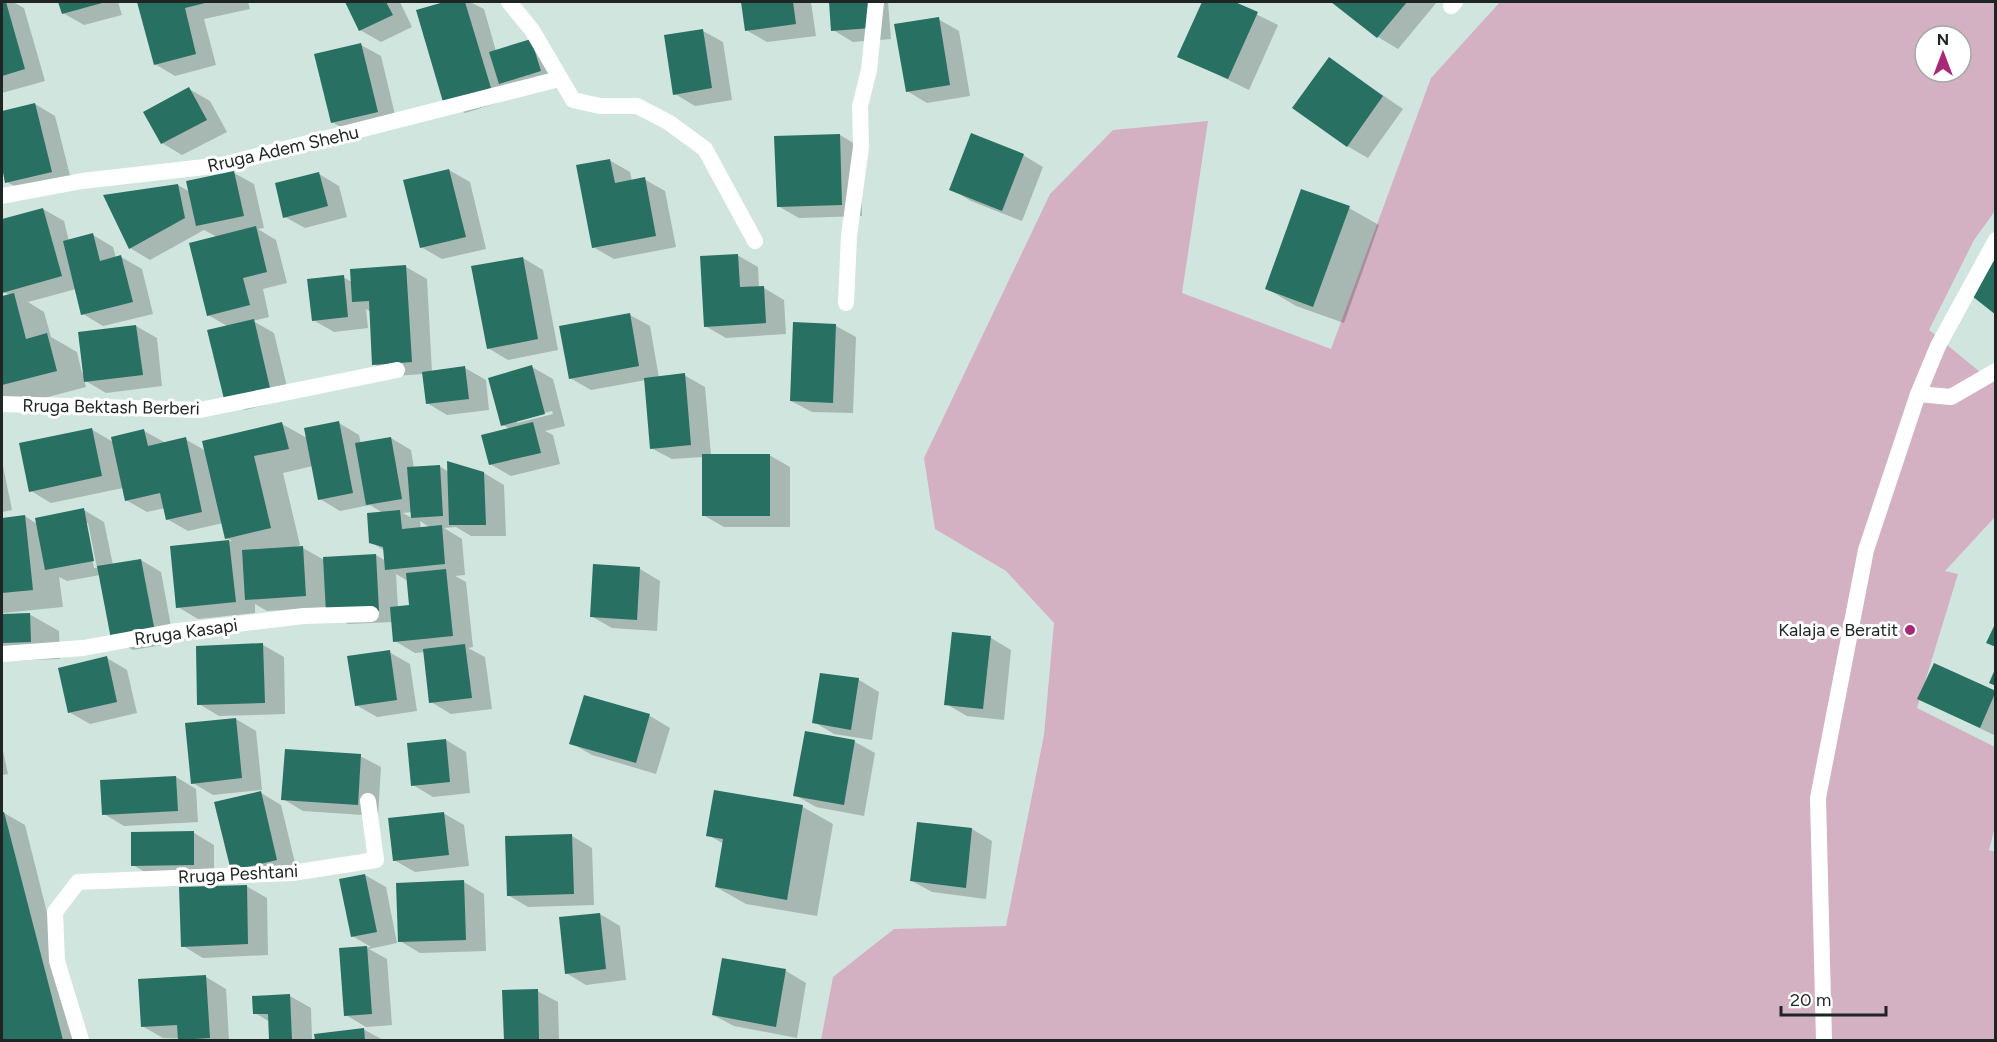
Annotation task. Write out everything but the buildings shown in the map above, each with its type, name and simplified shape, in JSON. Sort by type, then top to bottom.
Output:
[{"type":"lane","points":[[509,2],[532,30],[573,100],[600,106],[637,106],[668,122],[705,149],[755,241]]},
{"type":"lane","points":[[846,303],[849,236],[861,147],[860,106],[869,70],[876,2]]},
{"type":"lane","name":"Rruga Adem Shehu","points":[[2,196],[82,181],[222,165],[559,79]]},
{"type":"lane","points":[[1824,1041],[1818,798],[1866,550],[1918,394],[1938,346],[1962,298],[1995,240]]},
{"type":"lane","name":"Rruga Bektash Berberi","points":[[2,404],[200,410],[397,370]]},
{"type":"lane","points":[[1918,394],[1952,397],[1995,371]]},
{"type":"lane","name":"Rruga Kasapi","points":[[2,654],[83,648],[170,632],[304,616],[372,614]]},
{"type":"lane","name":"Rruga Peshtani","points":[[81,1041],[57,961],[55,912],[78,882],[292,873],[376,860],[368,801]]},
{"type":"shaded area","points":[[1500,2],[1995,2],[1995,211],[1974,240],[1929,330],[1986,377],[1995,371],[1995,517],[1945,571],[1958,574],[1917,708],[1995,747],[1995,827],[1989,850],[1996,852],[1995,1040],[821,1040],[833,977],[894,929],[1006,926],[1044,735],[1054,623],[1006,571],[935,529],[924,458],[1050,194],[1113,130],[1208,121],[1182,293],[1331,349],[1431,78]]},
{"type":"place","name":"Kalaja e Beratit","points":[[1910,630]]}]
